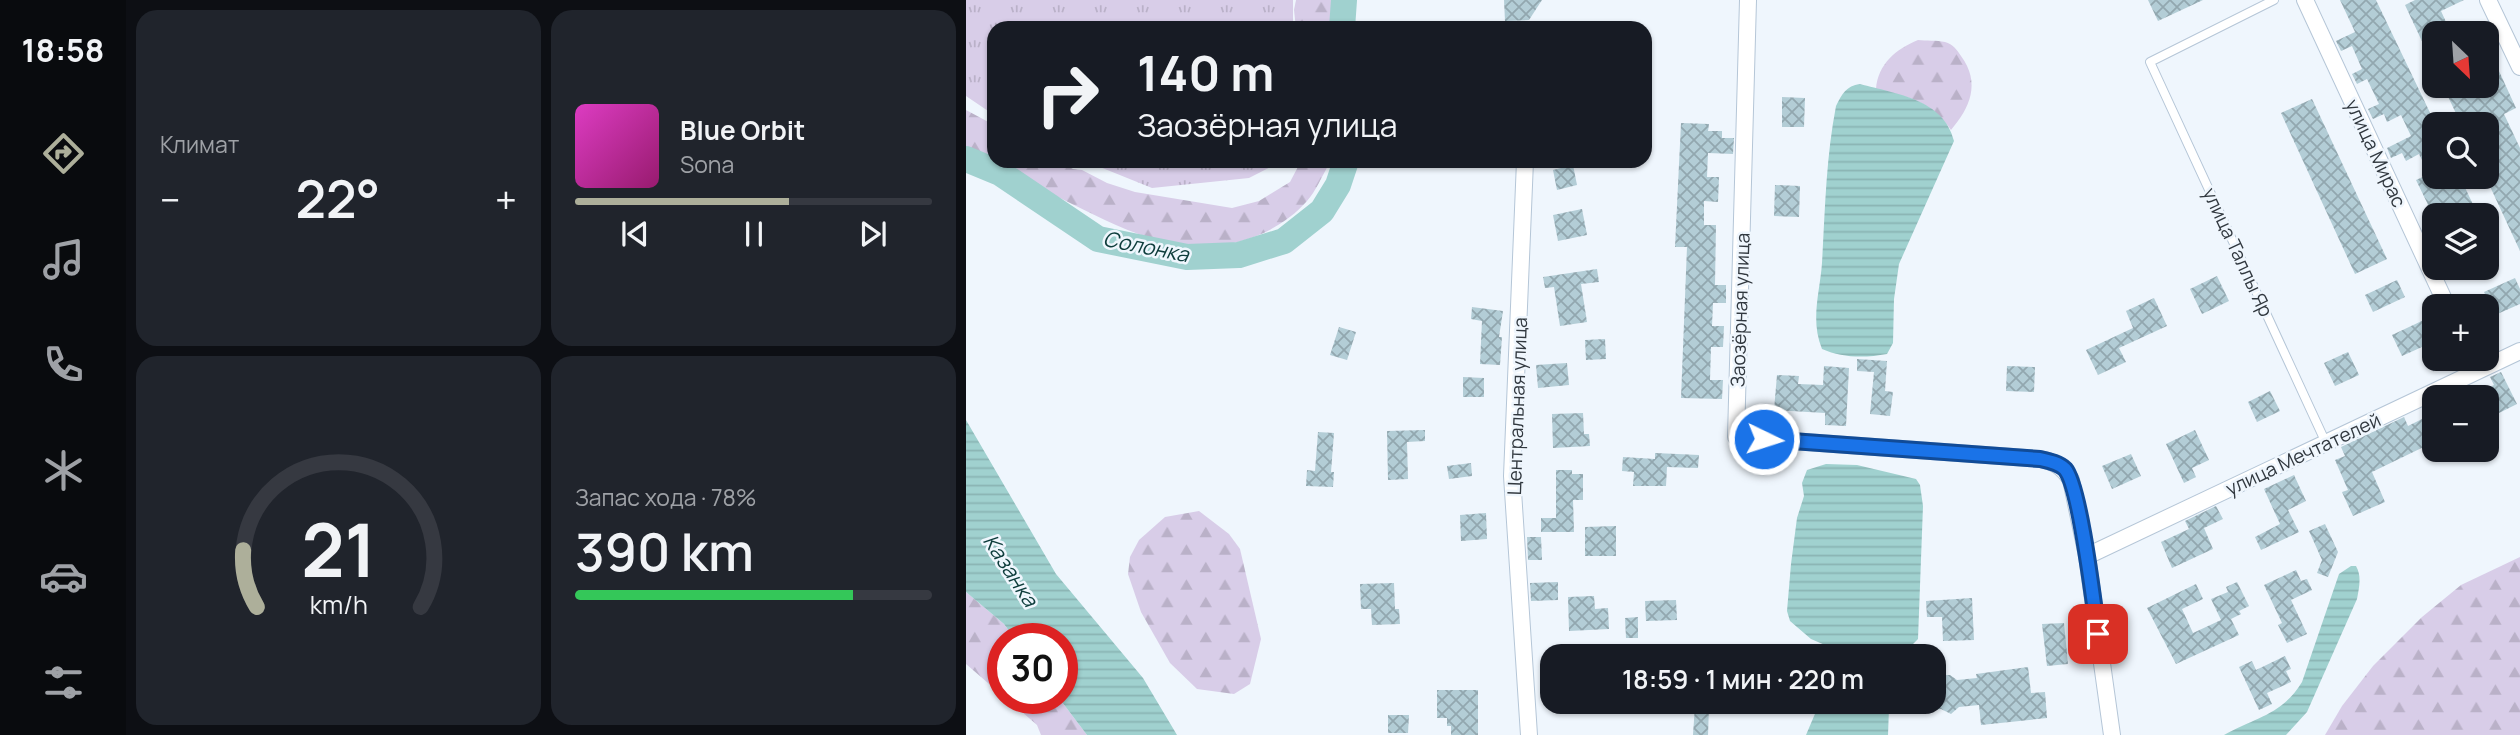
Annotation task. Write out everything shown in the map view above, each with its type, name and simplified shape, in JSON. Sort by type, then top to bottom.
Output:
[{"type":"street","name":"Заозёрная улица","points":[[1748,0],[1736,437],[2051,461],[2065,470],[2071,480],[2087,556],[2112,735]]},
{"type":"street","name":"улица Мирас","points":[[2305,0],[2441,294]]},
{"type":"street","points":[[2488,0],[2520,67]]},
{"type":"street","name":"Центральная улица","points":[[1525,168],[1512,476],[1529,735]]},
{"type":"street","name":"улица Мечтателей","points":[[2499,357],[2520,351]]},
{"type":"street","name":"улица Мечтателей","points":[[2087,556],[2326,443],[2463,371]]},
{"type":"lane","name":"улица Таллы Яр","points":[[2274,0],[2150,62],[2326,443]]},
{"type":"green space","points":[[966,0],[1293,0],[1293,21],[987,21],[987,110],[966,96]]},
{"type":"green space","points":[[1296,0],[1333,0],[1331,21],[1295,21]]},
{"type":"green space","points":[[1918,40],[1950,44],[1958,52],[1971,76],[1968,104],[1951,130],[1927,106],[1876,89],[1880,72],[1890,58]]},
{"type":"green space","points":[[966,110],[987,121],[987,161],[966,151]]},
{"type":"green space","points":[[1000,168],[1071,168],[1135,192],[1232,208],[1259,201],[1290,182],[1297,168],[1327,168],[1307,201],[1292,216],[1255,237],[1234,243],[1213,246],[1170,244],[1105,220]]},
{"type":"green space","points":[[1102,168],[1268,168],[1249,178],[1152,188]]},
{"type":"green space","points":[[1199,511],[1229,534],[1240,549],[1261,639],[1250,684],[1234,694],[1197,689],[1170,663],[1141,612],[1128,574],[1130,557],[1139,540],[1165,517]]},
{"type":"green space","points":[[2520,557],[2520,735],[2325,735],[2342,706],[2373,666],[2422,617],[2461,585]]},
{"type":"green space","points":[[966,592],[1003,623],[987,623],[987,682],[966,664]]},
{"type":"green space","points":[[1024,714],[1071,714],[1087,735],[1041,735],[1037,725]]},
{"type":"water","points":[[1860,84],[1903,95],[1929,107],[1949,127],[1954,141],[1899,264],[1894,299],[1893,343],[1887,354],[1862,357],[1846,356],[1822,349],[1816,317],[1828,164],[1836,106],[1845,91]]},
{"type":"water","name":"Казанка","points":[[966,420],[1056,574],[1143,678],[1177,735],[1087,735],[1071,714],[1078,714],[1078,623],[1003,623],[966,592]]},
{"type":"water","points":[[1826,464],[1857,465],[1916,479],[1920,485],[1923,506],[1918,639],[1913,644],[1823,644],[1811,639],[1790,621],[1787,611],[1791,564],[1797,518],[1804,496],[1802,483],[1807,470]]},
{"type":"water","points":[[2351,566],[2356,566],[2359,574],[2357,599],[2307,712],[2286,735],[2224,735],[2277,709],[2294,693],[2302,682],[2339,574]]},
{"type":"water","points":[[1815,714],[1889,714],[1888,735],[1806,735]]},
{"type":"building","points":[[1504,0],[1542,0],[1529,20],[1505,21]]},
{"type":"building","points":[[2148,0],[2203,0],[2158,21]]},
{"type":"building","points":[[2340,0],[2376,0],[2430,112],[2422,112],[2422,160],[2419,154],[2406,161],[2402,153],[2391,158],[2387,148],[2411,136],[2401,115],[2387,122],[2384,114],[2373,119],[2368,109],[2379,104],[2367,79],[2357,84],[2352,74],[2362,69],[2352,46],[2341,51],[2336,41],[2355,32]]},
{"type":"building","points":[[2415,0],[2464,0],[2441,11],[2446,21],[2422,21],[2422,41],[2405,5]]},
{"type":"building","points":[[2499,71],[2516,108],[2504,114],[2520,148],[2520,251],[2491,189],[2499,189],[2499,112],[2455,112],[2449,98],[2499,98]]},
{"type":"building","points":[[1782,97],[1805,98],[1804,127],[1782,127]]},
{"type":"building","points":[[2312,99],[2387,259],[2355,274],[2281,113]]},
{"type":"building","points":[[1681,123],[1709,124],[1708,131],[1722,131],[1722,138],[1734,138],[1733,154],[1708,153],[1707,177],[1719,177],[1718,202],[1704,201],[1704,225],[1716,225],[1715,285],[1726,285],[1726,303],[1713,303],[1712,326],[1724,326],[1723,347],[1711,347],[1710,380],[1723,380],[1722,399],[1681,398],[1687,247],[1675,247]]},
{"type":"building","points":[[1574,168],[1577,185],[1557,190],[1553,170]]},
{"type":"building","points":[[2422,177],[2422,189],[2466,189],[2472,203],[2427,203],[2416,180]]},
{"type":"building","points":[[1775,185],[1800,186],[1799,217],[1774,216]]},
{"type":"building","points":[[1582,209],[1587,235],[1558,241],[1553,215]]},
{"type":"building","points":[[1597,269],[1599,282],[1581,284],[1587,322],[1560,326],[1554,287],[1545,288],[1543,277]]},
{"type":"building","points":[[2217,276],[2229,301],[2202,314],[2190,289]]},
{"type":"building","points":[[2515,278],[2520,289],[2520,304],[2499,313],[2499,294],[2484,292]]},
{"type":"building","points":[[2397,280],[2405,297],[2373,312],[2365,295]]},
{"type":"building","points":[[2154,298],[2167,326],[2119,348],[2126,362],[2098,375],[2086,350],[2133,328],[2126,311]]},
{"type":"building","points":[[1472,307],[1503,311],[1499,337],[1502,337],[1500,365],[1480,364],[1482,321],[1471,319]]},
{"type":"building","points":[[2422,321],[2422,347],[2402,356],[2392,335]]},
{"type":"building","points":[[1339,327],[1356,332],[1347,360],[1330,355]]},
{"type":"building","points":[[1605,339],[1606,359],[1586,360],[1585,340]]},
{"type":"building","points":[[2348,352],[2359,375],[2335,386],[2324,363]]},
{"type":"building","points":[[1857,359],[1887,361],[1885,391],[1893,392],[1890,416],[1870,414],[1874,372],[1857,371]]},
{"type":"building","points":[[1567,363],[1569,385],[1538,388],[1536,365]]},
{"type":"building","points":[[1824,366],[1849,368],[1846,426],[1825,425],[1825,413],[1774,410],[1777,375],[1799,376],[1798,384],[1823,385]]},
{"type":"building","points":[[2007,366],[2035,367],[2034,392],[2006,391]]},
{"type":"building","points":[[2501,372],[2517,404],[2499,413],[2499,385],[2494,385],[2490,377]]},
{"type":"building","points":[[1463,377],[1484,378],[1484,397],[1463,397]]},
{"type":"building","points":[[2270,391],[2280,411],[2257,422],[2248,402]]},
{"type":"building","points":[[1583,413],[1584,434],[1589,434],[1590,446],[1553,448],[1552,414]]},
{"type":"building","points":[[2404,417],[2408,426],[2422,419],[2422,448],[2372,472],[2385,502],[2353,516],[2342,492],[2348,490],[2335,460],[2345,456],[2341,447]]},
{"type":"building","points":[[1425,430],[1425,441],[1407,442],[1408,479],[1388,480],[1387,431]]},
{"type":"building","points":[[2195,430],[2209,460],[2192,468],[2196,477],[2184,483],[2166,444]]},
{"type":"building","points":[[1318,432],[1334,433],[1331,472],[1334,472],[1333,487],[1306,486],[1307,470],[1315,471]]},
{"type":"building","points":[[1655,453],[1699,455],[1698,468],[1667,467],[1666,486],[1633,486],[1634,472],[1622,471],[1623,457],[1655,459]]},
{"type":"building","points":[[2131,454],[2141,476],[2112,489],[2102,466]]},
{"type":"building","points":[[1471,463],[1472,476],[1449,479],[1447,466]]},
{"type":"building","points":[[1556,470],[1572,470],[1572,474],[1583,474],[1583,500],[1573,500],[1574,532],[1541,532],[1541,518],[1556,518]]},
{"type":"building","points":[[2294,475],[2306,501],[2288,510],[2299,532],[2261,550],[2255,537],[2280,524],[2264,489]]},
{"type":"building","points":[[2216,506],[2223,519],[2204,528],[2213,549],[2172,568],[2161,542],[2189,529],[2185,521]]},
{"type":"building","points":[[1486,513],[1487,539],[1461,541],[1460,515]]},
{"type":"building","points":[[2325,524],[2338,552],[2328,577],[2317,573],[2322,560],[2309,531]]},
{"type":"building","points":[[1616,526],[1616,556],[1585,556],[1585,527]]},
{"type":"building","points":[[1527,537],[1541,537],[1542,560],[1528,560]]},
{"type":"building","points":[[2296,570],[2301,581],[2307,579],[2312,590],[2291,600],[2307,634],[2287,643],[2278,625],[2282,623],[2264,585]]},
{"type":"building","points":[[1558,582],[1558,600],[1531,601],[1530,583]]},
{"type":"building","points":[[2237,582],[2249,606],[2231,619],[2239,635],[2176,664],[2147,608],[2196,584],[2203,599],[2182,609],[2193,633],[2221,620],[2211,599],[2228,592],[2226,587]]},
{"type":"building","points":[[1394,583],[1395,609],[1399,609],[1400,624],[1372,625],[1371,609],[1361,609],[1360,584]]},
{"type":"building","points":[[1594,596],[1595,609],[1608,608],[1609,629],[1569,631],[1568,597]]},
{"type":"building","points":[[1972,598],[1974,640],[1943,641],[1942,617],[1927,617],[1926,601]]},
{"type":"building","points":[[1676,600],[1677,620],[1646,621],[1645,601]]},
{"type":"building","points":[[1638,617],[1638,638],[1626,638],[1625,618]]},
{"type":"building","points":[[2064,623],[2068,664],[2047,666],[2042,624]]},
{"type":"building","points":[[2285,656],[2291,669],[2286,671],[2291,682],[2267,693],[2272,704],[2259,710],[2239,667],[2252,661],[2256,670]]},
{"type":"building","points":[[2028,667],[2031,693],[2045,692],[2047,718],[1981,725],[1979,705],[1959,707],[1951,714],[1946,712],[1946,675],[1957,680],[1977,678],[1976,674]]},
{"type":"building","points":[[1437,690],[1478,690],[1478,735],[1451,735],[1447,718],[1437,718]]},
{"type":"building","points":[[1694,714],[1709,714],[1708,735],[1693,735]]},
{"type":"building","points":[[1388,715],[1409,715],[1408,733],[1388,733]]},
{"type":"waterway","name":"Солонка","points":[[1342,21],[1344,0]]},
{"type":"waterway","name":"Солонка","points":[[966,159],[987,168]]},
{"type":"waterway","name":"Солонка","points":[[988,168],[1000,173],[1098,239],[1187,257],[1239,255],[1284,241],[1322,211],[1338,185],[1344,168]]},
{"type":"route","points":[[1764,439],[2040,459],[2060,466],[2071,480],[2087,556],[2098,634]]}]
